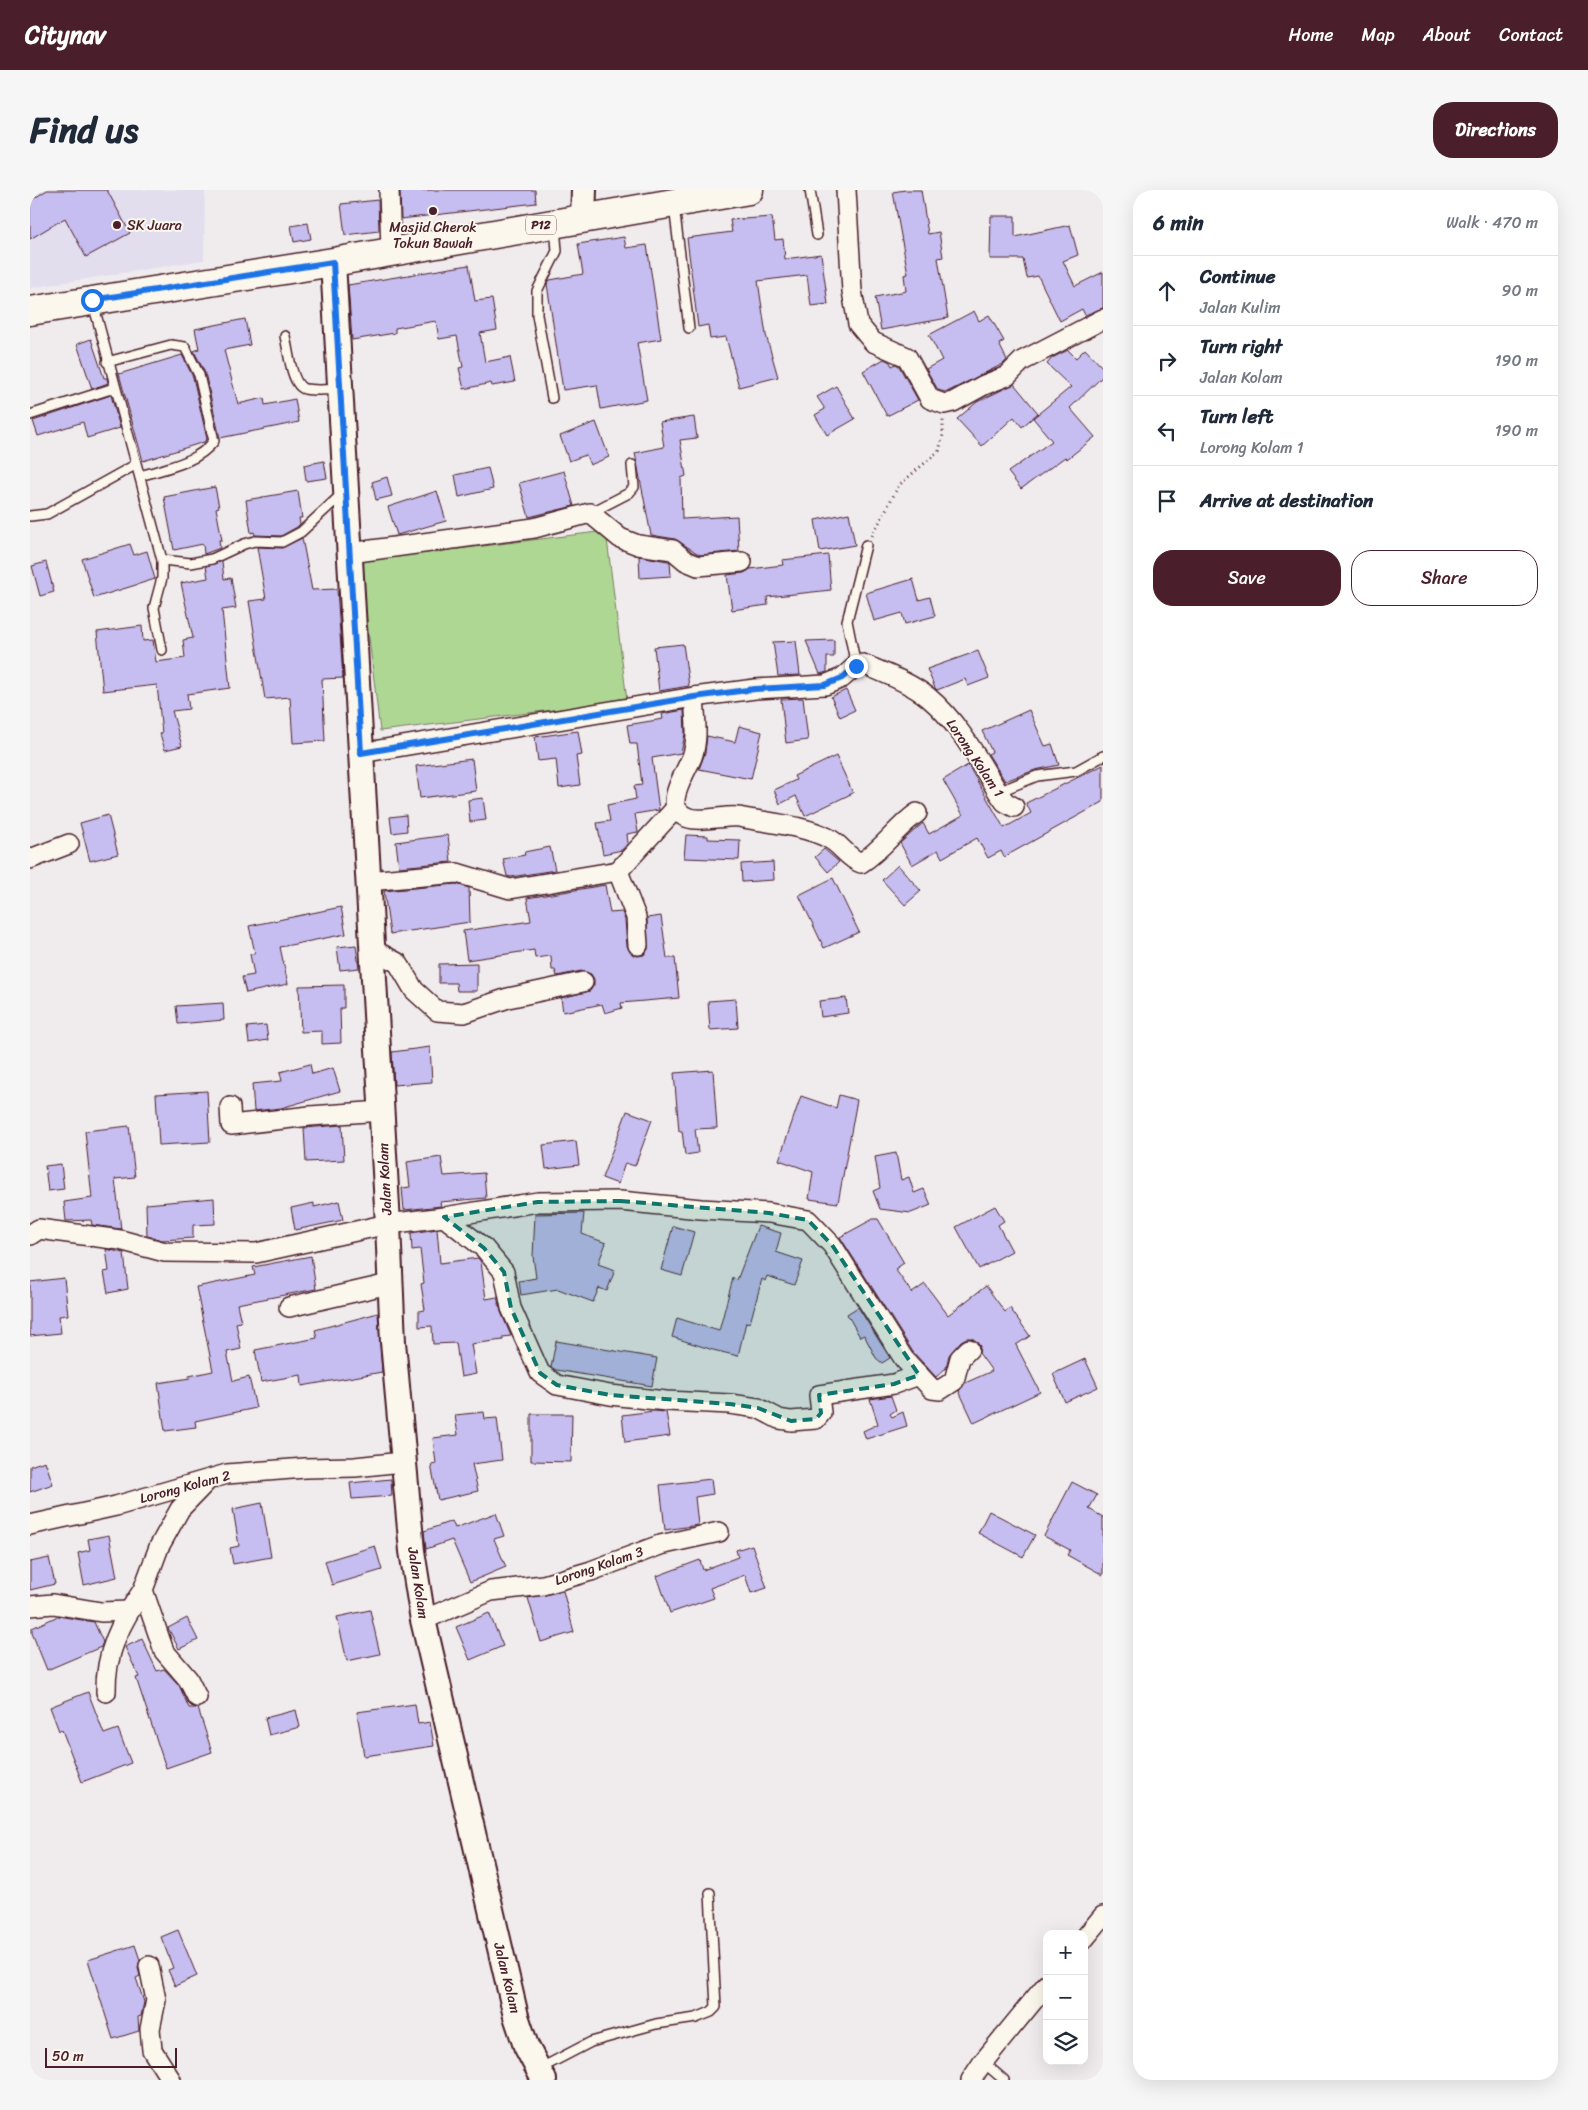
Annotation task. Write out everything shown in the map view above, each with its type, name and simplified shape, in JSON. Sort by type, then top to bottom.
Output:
[{"type":"main road","name":"P12","points":[[30,311],[333,262],[391,250],[749,190]]},
{"type":"street","points":[[389,190],[391,250]]},
{"type":"street","points":[[583,218],[584,190]]},
{"type":"street","points":[[846,190],[852,291],[858,324],[873,342],[907,357],[930,398],[944,404],[1007,376],[1022,361],[1103,320]]},
{"type":"street","name":"Jalan Kolam","points":[[333,262],[382,1112],[389,1284],[402,1462],[412,1551],[424,1620],[516,2016],[526,2046],[541,2075]]},
{"type":"street","points":[[350,553],[534,528],[590,513],[620,538],[638,545],[673,550],[686,561],[698,566],[742,562]]},
{"type":"street","name":"Lorong Kolam 1","points":[[856,666],[862,664],[899,679],[927,696],[961,731],[998,792],[1005,802],[1014,807]]},
{"type":"street","points":[[361,753],[694,697],[755,689],[825,685],[842,678],[856,666]]},
{"type":"street","points":[[694,697],[696,734],[692,756],[674,797],[676,808],[686,817],[708,820],[734,816],[804,830],[830,839],[853,860],[861,863],[877,853],[892,834],[917,813]]},
{"type":"street","points":[[368,882],[457,874],[510,889],[618,871],[676,808]]},
{"type":"street","points":[[30,859],[70,844]]},
{"type":"street","points":[[618,871],[636,918],[638,945]]},
{"type":"street","points":[[372,949],[398,963],[414,990],[437,1011],[464,1013],[508,998],[583,982]]},
{"type":"street","points":[[230,1107],[231,1125],[310,1116],[382,1112]]},
{"type":"street","points":[[30,1235],[40,1229],[120,1240],[165,1252],[256,1253],[388,1224],[538,1202],[620,1201],[769,1213],[808,1220],[832,1245],[904,1358],[932,1389],[940,1390],[954,1381],[960,1358],[969,1350]]},
{"type":"street","points":[[444,1217],[484,1248],[504,1272],[511,1308],[540,1373],[557,1385],[610,1395],[739,1405],[758,1408],[779,1419],[792,1421],[816,1419],[821,1413],[819,1395],[894,1384],[919,1374]]},
{"type":"street","points":[[290,1307],[389,1284]]},
{"type":"street","name":"Lorong Kolam 2","points":[[30,1525],[116,1506],[227,1474],[305,1468],[355,1467],[402,1462]]},
{"type":"street","points":[[106,1692],[105,1672],[112,1647],[129,1611],[143,1590],[158,1547],[180,1509],[209,1478]]},
{"type":"street","name":"Lorong Kolam 3","points":[[424,1620],[491,1591],[543,1585],[591,1571],[660,1544],[719,1532]]},
{"type":"street","points":[[143,1590],[164,1651],[188,1679],[197,1697]]},
{"type":"street","points":[[30,1606],[53,1604],[101,1612],[129,1611]]},
{"type":"street","points":[[1088,1934],[1103,1916]]},
{"type":"street","points":[[149,1966],[156,2000],[150,2029],[152,2050],[171,2080]]},
{"type":"street","points":[[971,2080],[983,2062],[1043,1989]]},
{"type":"lane","points":[[810,190],[817,235]]},
{"type":"lane","points":[[674,203],[689,328]]},
{"type":"lane","points":[[552,398],[538,315],[537,291],[557,251],[555,223]]},
{"type":"lane","points":[[92,300],[114,388],[162,560],[162,578],[154,608],[162,650]]},
{"type":"lane","points":[[285,336],[294,377],[298,384],[304,388],[341,390]]},
{"type":"lane","points":[[108,362],[171,345],[185,347],[199,375],[214,441],[206,452],[181,464],[140,476]]},
{"type":"lane","points":[[30,415],[114,388]]},
{"type":"lane","points":[[590,513],[629,493],[634,487],[632,464]]},
{"type":"lane","points":[[30,516],[47,514],[135,465]]},
{"type":"lane","points":[[162,560],[191,563],[212,559],[255,541],[282,542],[301,532],[346,491]]},
{"type":"lane","points":[[856,666],[847,621],[866,545]]},
{"type":"lane","points":[[998,792],[1038,776],[1076,771],[1103,756]]},
{"type":"lane","points":[[541,2075],[564,2054],[591,2042],[656,2024],[696,2018],[711,2012],[716,2007],[710,1893]]},
{"type":"lane","points":[[983,2062],[1004,2080]]},
{"type":"path","points":[[866,545],[899,486],[939,451],[944,435],[944,404]]},
{"type":"highlighted area","points":[[620,1201],[769,1213],[808,1220],[832,1245],[919,1375],[894,1384],[819,1395],[821,1413],[816,1419],[791,1421],[758,1408],[730,1404],[610,1395],[557,1385],[540,1373],[511,1308],[504,1272],[484,1248],[444,1217],[538,1202]]},
{"type":"shaded area","name":"SK Juara","points":[[30,190],[205,190],[204,260],[30,288]]},
{"type":"green space","points":[[606,531],[627,701],[380,731],[360,561]]},
{"type":"building","points":[[47,190],[107,190],[130,233],[86,257],[65,218],[30,239],[30,201]]},
{"type":"building","name":"Masjid Cherok Tokun Bawah","points":[[400,190],[535,190],[536,203],[401,219]]},
{"type":"building","points":[[921,190],[928,234],[939,232],[943,257],[938,258],[948,318],[881,330],[875,297],[906,291],[904,275],[908,274],[893,192]]},
{"type":"building","points":[[378,200],[379,231],[345,235],[341,204]]},
{"type":"building","points":[[991,216],[1015,216],[1015,237],[1070,225],[1078,255],[1063,261],[1075,286],[1103,272],[1103,308],[1085,315],[1082,309],[1060,321],[1038,276],[1027,278],[1023,259],[990,259]]},
{"type":"building","points":[[772,217],[775,240],[783,239],[785,259],[821,254],[828,304],[811,306],[807,275],[758,281],[766,335],[778,377],[739,387],[726,337],[710,339],[708,325],[698,327],[687,238],[732,232],[730,220]]},
{"type":"building","points":[[308,223],[311,239],[294,242],[291,226]]},
{"type":"building","points":[[624,237],[626,248],[647,245],[661,339],[637,343],[647,400],[601,409],[597,385],[563,390],[547,284],[550,280],[583,274],[578,244]]},
{"type":"building","points":[[469,265],[475,301],[492,299],[497,330],[480,333],[485,362],[510,357],[515,382],[492,386],[491,383],[464,389],[459,368],[463,367],[457,336],[439,339],[436,321],[395,328],[395,333],[352,340],[348,285]]},
{"type":"building","points":[[974,311],[979,321],[989,315],[1004,341],[999,344],[1007,360],[1003,364],[949,391],[938,390],[926,369],[942,360],[929,335]]},
{"type":"building","points":[[245,319],[250,345],[224,350],[238,404],[264,398],[265,405],[295,399],[299,422],[220,438],[205,373],[194,351],[199,349],[195,329]]},
{"type":"building","points":[[91,339],[104,378],[107,378],[108,383],[92,389],[77,344]]},
{"type":"building","points":[[1085,349],[1103,368],[1103,376],[1070,408],[1095,437],[1067,459],[1065,457],[1021,489],[1008,472],[1052,441],[1033,418],[1071,387],[1047,364],[1052,358],[1068,350],[1076,358]]},
{"type":"building","points":[[182,355],[193,377],[207,439],[204,442],[143,461],[119,374]]},
{"type":"building","points":[[884,359],[890,362],[892,366],[896,364],[899,366],[918,400],[887,416],[863,371]]},
{"type":"building","points":[[1014,384],[1038,413],[1022,427],[1014,417],[982,446],[957,419],[977,402]]},
{"type":"building","points":[[836,386],[855,419],[827,435],[815,415],[825,409],[817,397]]},
{"type":"building","points":[[111,395],[120,428],[87,438],[83,422],[38,436],[33,421]]},
{"type":"building","points":[[694,417],[697,438],[680,440],[686,476],[681,478],[682,519],[737,516],[739,551],[700,555],[675,539],[651,535],[635,453],[664,447],[660,422]]},
{"type":"building","points":[[596,422],[609,457],[590,465],[586,455],[569,461],[560,436]]},
{"type":"building","points":[[324,461],[327,478],[306,481],[304,465]]},
{"type":"building","points":[[488,468],[493,489],[459,497],[455,475]]},
{"type":"building","points":[[564,471],[574,506],[529,517],[519,483]]},
{"type":"building","points":[[387,477],[392,496],[376,500],[372,482]]},
{"type":"building","points":[[215,487],[219,507],[216,508],[222,540],[219,540],[220,548],[204,554],[203,544],[174,550],[164,497]]},
{"type":"building","points":[[298,491],[302,518],[299,518],[300,524],[297,527],[281,536],[255,535],[254,532],[251,533],[246,500]]},
{"type":"building","points":[[437,491],[446,521],[397,535],[388,507]]},
{"type":"building","points":[[849,513],[855,545],[820,551],[815,520]]},
{"type":"building","points":[[302,538],[312,590],[337,589],[343,678],[322,679],[325,741],[293,743],[290,697],[265,699],[249,601],[266,599],[257,547],[282,548]]},
{"type":"building","points":[[130,544],[134,555],[147,551],[155,579],[94,598],[82,559]]},
{"type":"building","points":[[828,555],[831,590],[767,597],[768,605],[732,610],[727,575],[744,573],[750,569],[783,565],[782,560]]},
{"type":"building","points":[[639,556],[670,562],[671,576],[640,578]]},
{"type":"building","points":[[222,561],[224,579],[231,578],[236,608],[222,610],[230,688],[187,694],[189,709],[172,711],[182,746],[165,750],[160,734],[162,733],[157,685],[103,691],[97,632],[142,626],[143,641],[153,640],[156,662],[185,658],[183,640],[193,638],[181,583],[208,578],[206,566]]},
{"type":"building","points":[[46,562],[54,592],[40,596],[32,566]]},
{"type":"building","points":[[913,579],[919,600],[930,597],[935,616],[905,624],[902,613],[874,621],[866,593]]},
{"type":"building","points":[[834,640],[834,657],[827,657],[827,672],[820,674],[806,641]]},
{"type":"building","points":[[796,641],[800,675],[778,676],[773,642]]},
{"type":"building","points":[[683,644],[689,686],[659,691],[654,647]]},
{"type":"building","points":[[978,651],[989,678],[968,686],[965,679],[937,690],[935,688],[927,669]]},
{"type":"building","points":[[846,690],[855,710],[840,717],[831,697]]},
{"type":"building","points":[[803,698],[808,740],[786,743],[781,699]]},
{"type":"building","points":[[684,710],[685,734],[681,753],[652,758],[659,810],[635,814],[638,832],[627,834],[628,843],[622,850],[603,854],[597,823],[610,821],[607,805],[636,799],[634,786],[642,785],[637,744],[630,744],[627,725],[663,719],[662,714]]},
{"type":"building","points":[[1029,710],[1045,746],[1052,744],[1059,765],[1035,770],[1005,781],[988,754],[992,752],[982,731]]},
{"type":"building","points":[[739,726],[762,732],[751,779],[699,769],[705,753],[707,736],[735,742]]},
{"type":"building","points":[[578,731],[582,755],[576,756],[580,785],[559,788],[556,759],[538,761],[535,737]]},
{"type":"building","points":[[836,756],[853,793],[805,816],[796,796],[780,804],[774,790],[796,780],[794,776]]},
{"type":"building","points":[[472,759],[476,791],[420,798],[416,766]]},
{"type":"building","points":[[968,765],[1004,828],[1031,813],[1026,803],[1103,765],[1103,802],[1004,857],[1001,851],[988,858],[977,838],[942,858],[938,850],[912,865],[900,843],[923,823],[929,834],[963,815],[943,780]]},
{"type":"building","points":[[483,798],[486,820],[470,822],[468,800]]},
{"type":"building","points":[[108,815],[118,854],[90,861],[80,823]]},
{"type":"building","points":[[406,815],[407,831],[392,833],[390,817]]},
{"type":"building","points":[[448,835],[451,862],[399,867],[396,842]]},
{"type":"building","points":[[686,835],[708,836],[708,839],[740,840],[739,860],[684,858]]},
{"type":"building","points":[[550,847],[555,870],[507,876],[503,859],[525,855],[524,852]]},
{"type":"building","points":[[824,849],[839,862],[828,872],[815,857]]},
{"type":"building","points":[[773,862],[774,880],[742,882],[741,864]]},
{"type":"building","points":[[898,865],[921,891],[905,905],[882,880]]},
{"type":"building","points":[[833,878],[859,932],[824,948],[799,895]]},
{"type":"building","points":[[456,884],[469,888],[470,922],[390,934],[384,891]]},
{"type":"building","points":[[605,885],[610,913],[622,912],[625,920],[627,946],[633,955],[644,955],[648,949],[647,918],[661,916],[667,958],[675,958],[679,998],[621,1003],[622,1008],[605,1013],[602,1004],[563,1012],[561,998],[590,991],[594,985],[594,979],[591,974],[581,971],[557,976],[555,970],[552,970],[551,956],[535,958],[534,950],[467,960],[463,931],[531,921],[527,898]]},
{"type":"building","points":[[341,907],[346,934],[280,947],[288,984],[246,993],[242,977],[254,975],[250,954],[255,953],[249,926]]},
{"type":"building","points":[[356,945],[359,968],[340,970],[337,947]]},
{"type":"building","points":[[477,963],[477,991],[457,991],[456,983],[439,983],[439,964]]},
{"type":"building","points":[[344,985],[344,1008],[340,1008],[341,1043],[322,1044],[322,1031],[301,1032],[299,986]]},
{"type":"building","points":[[846,998],[848,1013],[821,1017],[819,1001]]},
{"type":"building","points":[[736,999],[738,1028],[710,1030],[708,1001]]},
{"type":"building","points":[[223,1003],[224,1020],[178,1024],[176,1006]]},
{"type":"building","points":[[266,1025],[268,1040],[249,1043],[247,1027]]},
{"type":"building","points":[[430,1047],[432,1082],[394,1085],[392,1052]]},
{"type":"building","points":[[310,1064],[312,1074],[333,1068],[340,1091],[281,1108],[254,1111],[252,1084],[282,1081],[280,1072]]},
{"type":"building","points":[[713,1070],[717,1128],[695,1129],[698,1153],[685,1155],[682,1131],[679,1131],[674,1073]]},
{"type":"building","points":[[207,1091],[210,1142],[159,1145],[156,1094]]},
{"type":"building","points":[[839,1095],[857,1100],[838,1203],[809,1199],[813,1172],[779,1160],[801,1096],[836,1108]]},
{"type":"building","points":[[627,1111],[652,1120],[635,1166],[625,1163],[618,1184],[602,1178]]},
{"type":"building","points":[[342,1125],[344,1160],[306,1162],[304,1128]]},
{"type":"building","points":[[129,1126],[135,1177],[115,1179],[121,1229],[92,1225],[91,1220],[66,1221],[64,1202],[92,1198],[85,1131]]},
{"type":"building","points":[[576,1141],[579,1165],[546,1169],[543,1145]]},
{"type":"building","points":[[896,1153],[901,1180],[909,1177],[914,1193],[924,1189],[931,1205],[911,1213],[880,1209],[873,1191],[880,1188],[875,1157]]},
{"type":"building","points":[[441,1157],[444,1176],[484,1173],[486,1198],[440,1202],[441,1206],[404,1210],[402,1188],[410,1187],[407,1162]]},
{"type":"building","points":[[61,1164],[64,1189],[48,1191],[45,1166]]},
{"type":"building","points":[[214,1198],[215,1224],[193,1225],[193,1238],[162,1240],[147,1236],[146,1204]]},
{"type":"building","points":[[339,1201],[343,1220],[295,1230],[291,1208],[314,1203],[314,1207]]},
{"type":"building","points":[[995,1206],[1004,1221],[998,1225],[1012,1251],[979,1269],[956,1227]]},
{"type":"building","points":[[584,1213],[582,1234],[606,1243],[598,1264],[615,1270],[607,1291],[599,1288],[593,1302],[558,1289],[521,1295],[519,1281],[536,1278],[533,1256],[535,1214]]},
{"type":"building","points":[[873,1219],[878,1219],[904,1263],[895,1269],[912,1293],[925,1284],[948,1315],[986,1286],[1005,1312],[1010,1308],[1030,1336],[1016,1345],[1040,1392],[974,1423],[959,1391],[965,1383],[992,1371],[979,1353],[980,1346],[972,1338],[961,1341],[949,1355],[946,1368],[936,1377],[913,1352],[840,1237]]},
{"type":"building","points":[[673,1226],[694,1232],[682,1276],[661,1270]]},
{"type":"building","points":[[758,1226],[781,1233],[776,1252],[803,1261],[794,1285],[767,1276],[765,1281],[762,1279],[750,1323],[746,1322],[738,1356],[672,1337],[677,1318],[719,1331],[733,1278],[737,1280]]},
{"type":"building","points":[[437,1229],[440,1263],[478,1258],[481,1262],[486,1299],[497,1297],[511,1336],[503,1337],[503,1340],[471,1344],[476,1374],[461,1377],[456,1343],[433,1344],[432,1326],[419,1327],[419,1311],[425,1310],[421,1284],[424,1283],[420,1249],[412,1250],[411,1233]]},
{"type":"building","points":[[106,1249],[124,1253],[128,1289],[108,1293],[104,1272],[109,1271]]},
{"type":"building","points":[[311,1256],[316,1289],[237,1304],[241,1322],[236,1323],[241,1349],[227,1352],[233,1381],[249,1377],[256,1408],[195,1421],[196,1427],[165,1431],[158,1383],[190,1378],[189,1376],[213,1371],[196,1287],[255,1275],[253,1267]]},
{"type":"building","points":[[64,1278],[68,1315],[59,1316],[61,1333],[30,1336],[30,1282]]},
{"type":"building","points":[[858,1307],[890,1358],[882,1363],[876,1358],[864,1335],[860,1337],[847,1314]]},
{"type":"building","points":[[378,1313],[382,1372],[302,1386],[301,1375],[261,1382],[255,1350],[317,1338],[315,1330]]},
{"type":"building","points":[[556,1341],[657,1358],[652,1386],[556,1370],[551,1367]]},
{"type":"building","points":[[1085,1359],[1098,1387],[1065,1402],[1053,1374]]},
{"type":"building","points":[[891,1396],[896,1410],[890,1414],[892,1417],[903,1412],[907,1426],[866,1439],[863,1431],[878,1424],[870,1399]]},
{"type":"building","points":[[654,1411],[666,1412],[670,1436],[625,1442],[622,1415]]},
{"type":"building","points":[[484,1412],[485,1419],[497,1418],[502,1460],[472,1464],[478,1491],[438,1500],[431,1465],[436,1464],[433,1438],[458,1435],[455,1415]]},
{"type":"building","points":[[531,1414],[572,1414],[571,1462],[531,1461]]},
{"type":"building","points":[[45,1461],[53,1484],[30,1492],[30,1466]]},
{"type":"building","points":[[391,1479],[392,1496],[352,1499],[350,1483]]},
{"type":"building","points":[[711,1479],[713,1494],[695,1497],[698,1525],[665,1530],[660,1485]]},
{"type":"building","points":[[1072,1482],[1097,1495],[1089,1509],[1103,1517],[1103,1575],[1067,1555],[1070,1550],[1044,1536]]},
{"type":"building","points":[[262,1503],[271,1557],[233,1564],[230,1548],[239,1546],[233,1509]]},
{"type":"building","points":[[989,1511],[1035,1535],[1023,1557],[978,1533]]},
{"type":"building","points":[[496,1513],[504,1536],[494,1539],[506,1567],[470,1582],[452,1540],[426,1549],[424,1531],[452,1521],[455,1528]]},
{"type":"building","points":[[109,1535],[117,1577],[84,1585],[78,1553],[90,1550],[88,1539]]},
{"type":"building","points":[[752,1545],[767,1588],[751,1593],[745,1575],[710,1588],[714,1598],[670,1613],[657,1576],[700,1560],[703,1570],[738,1557],[736,1550]]},
{"type":"building","points":[[375,1546],[382,1570],[332,1585],[325,1561]]},
{"type":"building","points":[[49,1558],[55,1584],[30,1590],[30,1562]]},
{"type":"building","points":[[563,1591],[574,1632],[541,1642],[528,1598]]},
{"type":"building","points":[[370,1610],[380,1654],[347,1661],[337,1617]]},
{"type":"building","points":[[489,1613],[503,1646],[470,1660],[456,1627]]},
{"type":"building","points":[[58,1616],[94,1622],[103,1642],[101,1647],[47,1670],[32,1633],[32,1628]]},
{"type":"building","points":[[187,1618],[198,1640],[179,1649],[168,1628]]},
{"type":"building","points":[[142,1639],[157,1671],[164,1669],[179,1685],[189,1708],[198,1708],[212,1752],[166,1768],[136,1678],[139,1677],[125,1647]]},
{"type":"building","points":[[88,1692],[104,1734],[118,1729],[131,1763],[82,1782],[62,1730],[59,1731],[50,1707]]},
{"type":"building","points":[[415,1704],[418,1724],[430,1722],[434,1746],[364,1756],[357,1712]]},
{"type":"building","points":[[296,1710],[300,1727],[269,1735],[265,1718]]},
{"type":"building","points":[[178,1930],[197,1976],[175,1986],[168,1970],[173,1968],[161,1937]]},
{"type":"building","points":[[135,1945],[140,1960],[138,1968],[140,1976],[136,1978],[144,2002],[141,2016],[138,2017],[139,2031],[113,2039],[88,1960]]},
{"type":"place","name":"Masjid Cherok Tokun Bawah","points":[[433,211]]},
{"type":"place","name":"SK Juara","points":[[117,225]]},
{"type":"route","points":[[92,300],[333,262],[361,753],[694,697],[755,689],[825,685],[842,678],[856,666]]}]
